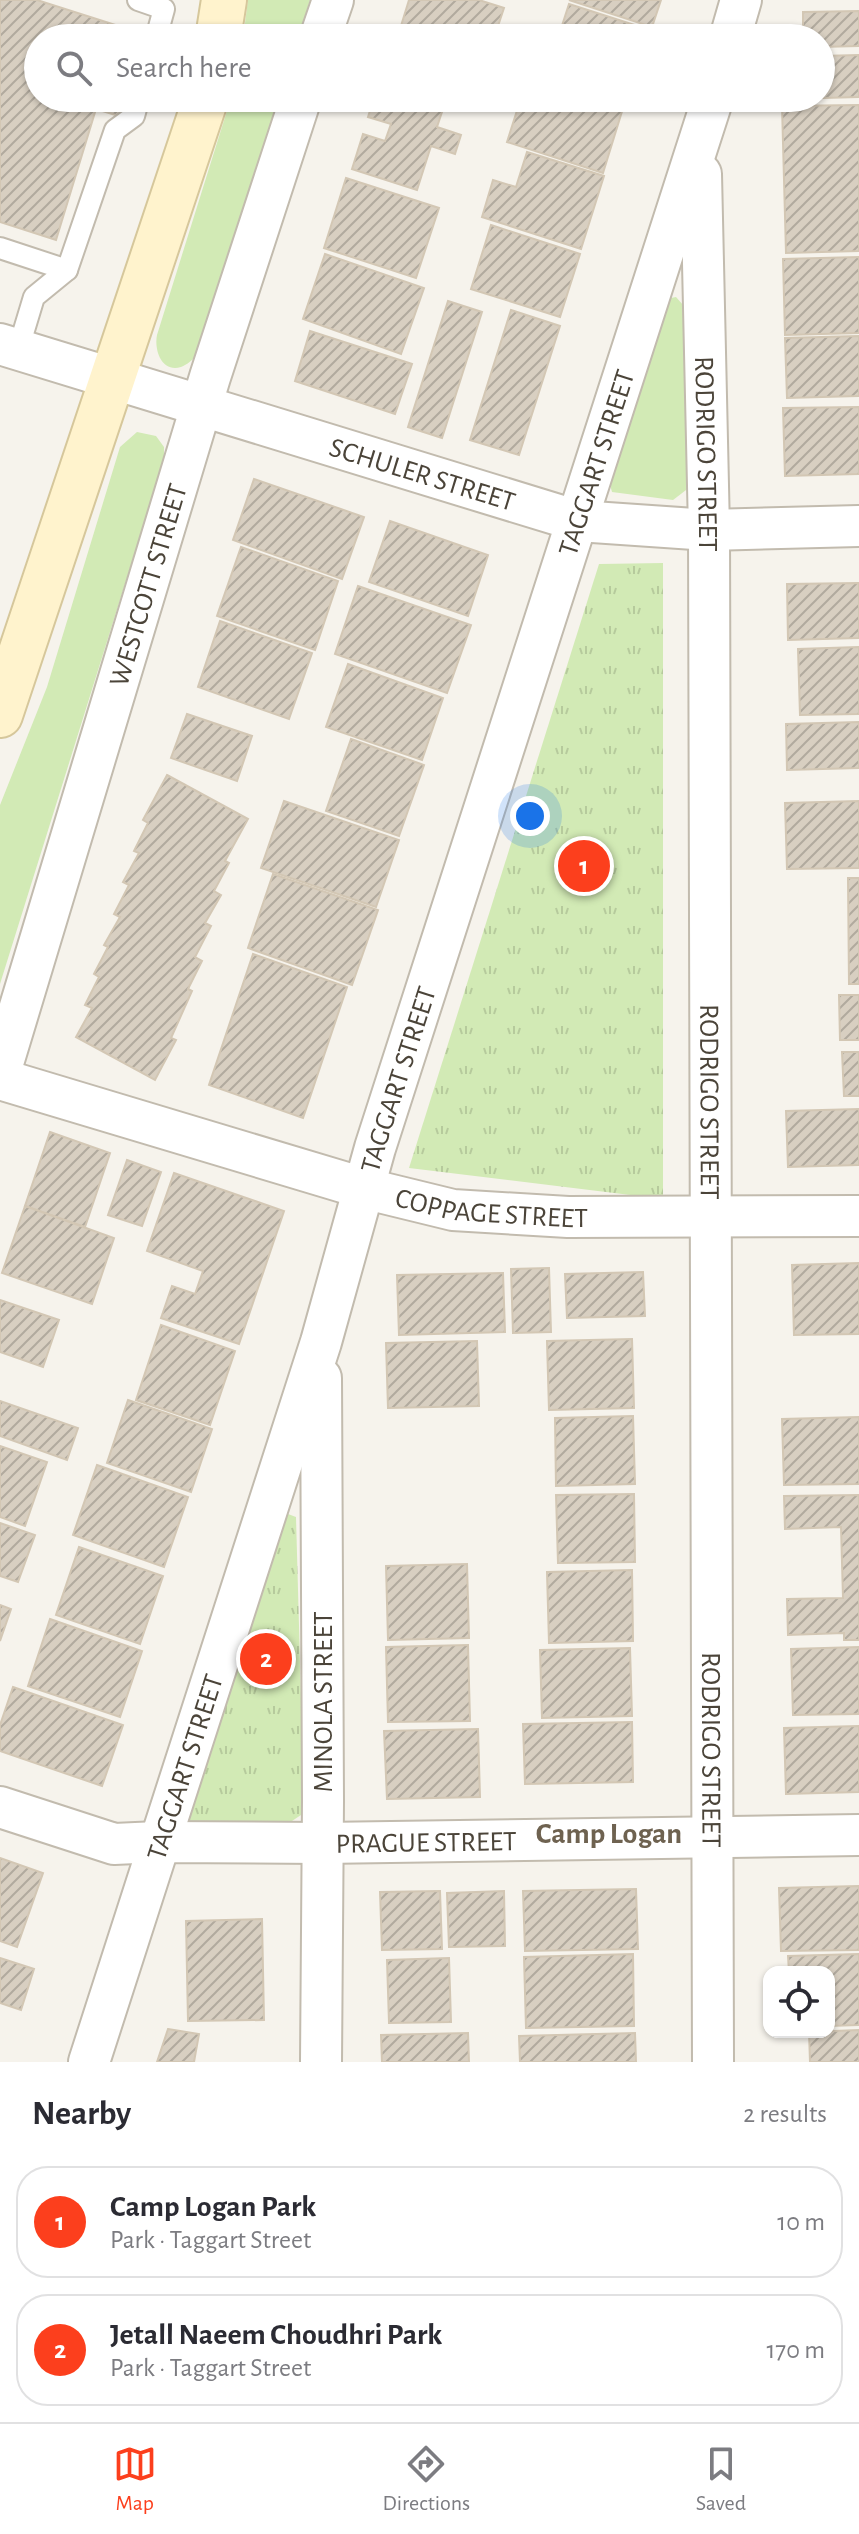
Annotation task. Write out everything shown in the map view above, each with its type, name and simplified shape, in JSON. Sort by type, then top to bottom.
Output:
[{"type":"main road","points":[[220,24],[224,0]]},
{"type":"main road","points":[[0,715],[201,112]]},
{"type":"street","points":[[325,24],[333,0]]},
{"type":"street","points":[[734,24],[741,0]]},
{"type":"street","name":"WESTCOTT STREET","points":[[0,1076],[201,407],[296,112]]},
{"type":"street","name":"TAGGART STREET","points":[[89,2062],[321,1342],[363,1188],[709,112]]},
{"type":"street","name":"RODRIGO STREET","points":[[700,142],[709,530],[713,2062]]},
{"type":"street","name":"SCHULER STREET","points":[[9,347],[578,521],[709,530],[859,526]]},
{"type":"street","name":"COPPAGE STREET","points":[[0,1076],[363,1188],[453,1210],[568,1217],[710,1219],[859,1216]]},
{"type":"street","name":"MINOLA STREET","points":[[321,1342],[321,2062]]},
{"type":"street","name":"PRAGUE STREET","points":[[0,1807],[114,1844],[859,1835]]},
{"type":"lane","points":[[138,0],[164,9],[160,24]]},
{"type":"lane","points":[[9,347],[34,297],[67,270],[115,130],[135,112]]},
{"type":"lane","points":[[0,248],[67,270]]},
{"type":"green space","points":[[248,0],[310,0],[302,24],[245,24]]},
{"type":"green space","points":[[227,112],[276,112],[198,355],[183,366],[168,366],[160,358],[157,335]]},
{"type":"green space","points":[[676,297],[683,305],[690,487],[673,500],[612,492],[608,477],[666,299]]},
{"type":"green space","points":[[137,432],[156,436],[164,447],[164,459],[0,984],[0,805],[47,687],[120,447]]},
{"type":"green space","points":[[663,563],[663,1199],[409,1168],[599,564]]},
{"type":"green space","points":[[288,1514],[296,1517],[304,1807],[301,1815],[292,1821],[196,1824],[188,1820],[281,1519]]},
{"type":"building","points":[[0,0],[37,0],[112,24],[24,24],[24,112],[95,112],[56,240],[0,222]]},
{"type":"building","points":[[409,0],[479,0],[504,8],[499,24],[402,24]]},
{"type":"building","points":[[569,0],[661,0],[653,24],[643,24]]},
{"type":"building","points":[[569,4],[631,24],[563,24]]},
{"type":"building","points":[[859,11],[859,46],[835,47],[835,24],[803,24],[803,12]]},
{"type":"building","points":[[859,55],[859,97],[835,98],[835,56]]},
{"type":"building","points":[[835,105],[859,105],[859,251],[786,253],[782,112],[835,112]]},
{"type":"building","points":[[106,112],[127,112],[125,118]]},
{"type":"building","points":[[370,112],[442,112],[437,127],[461,135],[455,154],[431,146],[417,190],[352,169],[363,134],[385,141],[391,124],[368,117]]},
{"type":"building","points":[[517,112],[622,112],[603,173],[507,142]]},
{"type":"building","points":[[527,152],[604,176],[581,249],[482,217],[493,180],[516,187]]},
{"type":"building","points":[[346,178],[439,208],[416,278],[324,248]]},
{"type":"building","points":[[491,225],[580,254],[560,317],[471,289]]},
{"type":"building","points":[[325,254],[424,288],[401,354],[303,319]]},
{"type":"building","points":[[859,257],[859,333],[785,335],[783,259]]},
{"type":"building","points":[[448,301],[482,312],[442,438],[408,427]]},
{"type":"building","points":[[511,310],[560,326],[519,455],[470,440]]},
{"type":"building","points":[[310,331],[412,364],[395,414],[295,381]]},
{"type":"building","points":[[859,336],[859,396],[787,398],[785,338]]},
{"type":"building","points":[[859,407],[859,474],[785,476],[783,408]]},
{"type":"building","points":[[254,479],[364,517],[342,579],[233,540]]},
{"type":"building","points":[[390,521],[488,555],[468,616],[369,582]]},
{"type":"building","points":[[241,547],[338,581],[315,650],[217,616]]},
{"type":"building","points":[[859,583],[859,638],[788,640],[787,584]]},
{"type":"building","points":[[358,586],[471,625],[447,693],[335,654]]},
{"type":"building","points":[[220,621],[312,653],[289,719],[198,687]]},
{"type":"building","points":[[859,647],[859,714],[800,715],[798,649]]},
{"type":"building","points":[[348,664],[443,698],[422,760],[326,727]]},
{"type":"building","points":[[187,714],[252,736],[237,781],[171,758]]},
{"type":"building","points":[[859,722],[859,768],[787,770],[786,724]]},
{"type":"building","points":[[351,739],[424,765],[399,836],[326,811]]},
{"type":"building","points":[[167,775],[248,819],[225,861],[229,863],[214,891],[221,895],[205,923],[211,926],[195,957],[202,961],[188,989],[192,991],[171,1038],[176,1040],[155,1080],[76,1037],[92,1008],[85,1005],[99,977],[94,974],[108,947],[104,945],[120,917],[114,914],[129,885],[123,882],[139,853],[134,851],[148,823],[143,820]]},
{"type":"building","points":[[284,801],[399,840],[376,907],[261,868]]},
{"type":"building","points":[[859,801],[859,868],[787,869],[785,803]]},
{"type":"building","points":[[273,874],[378,910],[352,985],[248,948]]},
{"type":"building","points":[[848,878],[859,878],[859,984],[849,984]]},
{"type":"building","points":[[253,954],[347,987],[303,1118],[209,1085]]},
{"type":"building","points":[[839,995],[859,995],[859,1040],[840,1040]]},
{"type":"building","points":[[842,1052],[859,1052],[859,1096],[844,1096]]},
{"type":"building","points":[[859,1109],[859,1165],[788,1167],[786,1111]]},
{"type":"building","points":[[50,1132],[110,1153],[85,1227],[25,1206]]},
{"type":"building","points":[[127,1160],[161,1172],[142,1226],[108,1215]]},
{"type":"building","points":[[174,1173],[284,1211],[239,1344],[161,1318],[172,1286],[195,1294],[203,1271],[147,1251]]},
{"type":"building","points":[[25,1206],[114,1238],[92,1304],[2,1273]]},
{"type":"building","points":[[859,1263],[859,1334],[794,1335],[792,1265]]},
{"type":"building","points":[[549,1268],[551,1332],[513,1333],[511,1269]]},
{"type":"building","points":[[643,1272],[645,1316],[567,1318],[565,1274]]},
{"type":"building","points":[[503,1273],[505,1332],[399,1335],[397,1275]]},
{"type":"building","points":[[0,1300],[59,1320],[43,1367],[0,1352]]},
{"type":"building","points":[[161,1325],[235,1351],[210,1425],[136,1400]]},
{"type":"building","points":[[632,1339],[634,1408],[549,1410],[547,1341]]},
{"type":"building","points":[[477,1341],[479,1406],[388,1408],[386,1343]]},
{"type":"building","points":[[128,1400],[212,1429],[191,1492],[107,1463]]},
{"type":"building","points":[[0,1401],[78,1428],[67,1460],[0,1436]]},
{"type":"building","points":[[633,1416],[635,1484],[556,1486],[555,1418]]},
{"type":"building","points":[[859,1417],[859,1484],[784,1485],[782,1419]]},
{"type":"building","points":[[0,1446],[47,1462],[25,1526],[0,1517]]},
{"type":"building","points":[[97,1465],[188,1497],[164,1567],[73,1535]]},
{"type":"building","points":[[634,1494],[635,1562],[558,1563],[556,1495]]},
{"type":"building","points":[[859,1495],[859,1640],[844,1640],[844,1633],[788,1635],[787,1599],[843,1598],[841,1527],[785,1529],[784,1496]]},
{"type":"building","points":[[0,1523],[35,1535],[18,1582],[0,1576]]},
{"type":"building","points":[[79,1547],[163,1576],[140,1644],[56,1615]]},
{"type":"building","points":[[467,1564],[469,1638],[388,1640],[386,1566]]},
{"type":"building","points":[[632,1570],[633,1641],[549,1643],[547,1572]]},
{"type":"building","points":[[0,1605],[11,1609],[0,1641]]},
{"type":"building","points":[[50,1619],[142,1651],[120,1717],[28,1686]]},
{"type":"building","points":[[468,1645],[470,1721],[388,1722],[386,1647]]},
{"type":"building","points":[[859,1647],[859,1714],[793,1715],[791,1649]]},
{"type":"building","points":[[630,1648],[632,1716],[542,1718],[540,1650]]},
{"type":"building","points":[[13,1687],[123,1725],[102,1786],[0,1751],[0,1725]]},
{"type":"building","points":[[632,1722],[633,1782],[525,1784],[523,1724]]},
{"type":"building","points":[[859,1726],[859,1792],[786,1794],[784,1728]]},
{"type":"building","points":[[478,1729],[480,1797],[387,1799],[384,1731]]},
{"type":"building","points":[[0,1858],[43,1873],[17,1947],[0,1941]]},
{"type":"building","points":[[859,1886],[859,1950],[781,1951],[779,1888]]},
{"type":"building","points":[[636,1889],[638,1949],[525,1951],[523,1891]]},
{"type":"building","points":[[440,1891],[442,1949],[382,1950],[380,1892]]},
{"type":"building","points":[[504,1891],[505,1946],[449,1947],[447,1893]]},
{"type":"building","points":[[262,1919],[264,2020],[188,2021],[186,1921]]},
{"type":"building","points":[[633,1954],[634,2026],[526,2028],[524,1957]]},
{"type":"building","points":[[859,1954],[859,2025],[835,2026],[835,1966],[789,1966],[788,1956]]},
{"type":"building","points":[[0,1958],[34,1969],[21,2010],[0,2003]]},
{"type":"building","points":[[449,1958],[451,2022],[389,2023],[387,1960]]},
{"type":"building","points":[[168,2029],[199,2034],[194,2062],[157,2062]]},
{"type":"building","points":[[859,2030],[859,2062],[810,2062],[809,2038],[835,2038],[835,2031]]},
{"type":"building","points":[[468,2033],[469,2062],[382,2062],[381,2035]]},
{"type":"building","points":[[635,2033],[636,2062],[520,2062],[519,2036]]},
{"type":"place","name":"Camp Logan Park","points":[[584,866]]},
{"type":"place","name":"Jetall Naeem Choudhri Park","points":[[266,1659]]},
{"type":"district","name":"Camp Logan","points":[[609,1833]]}]
